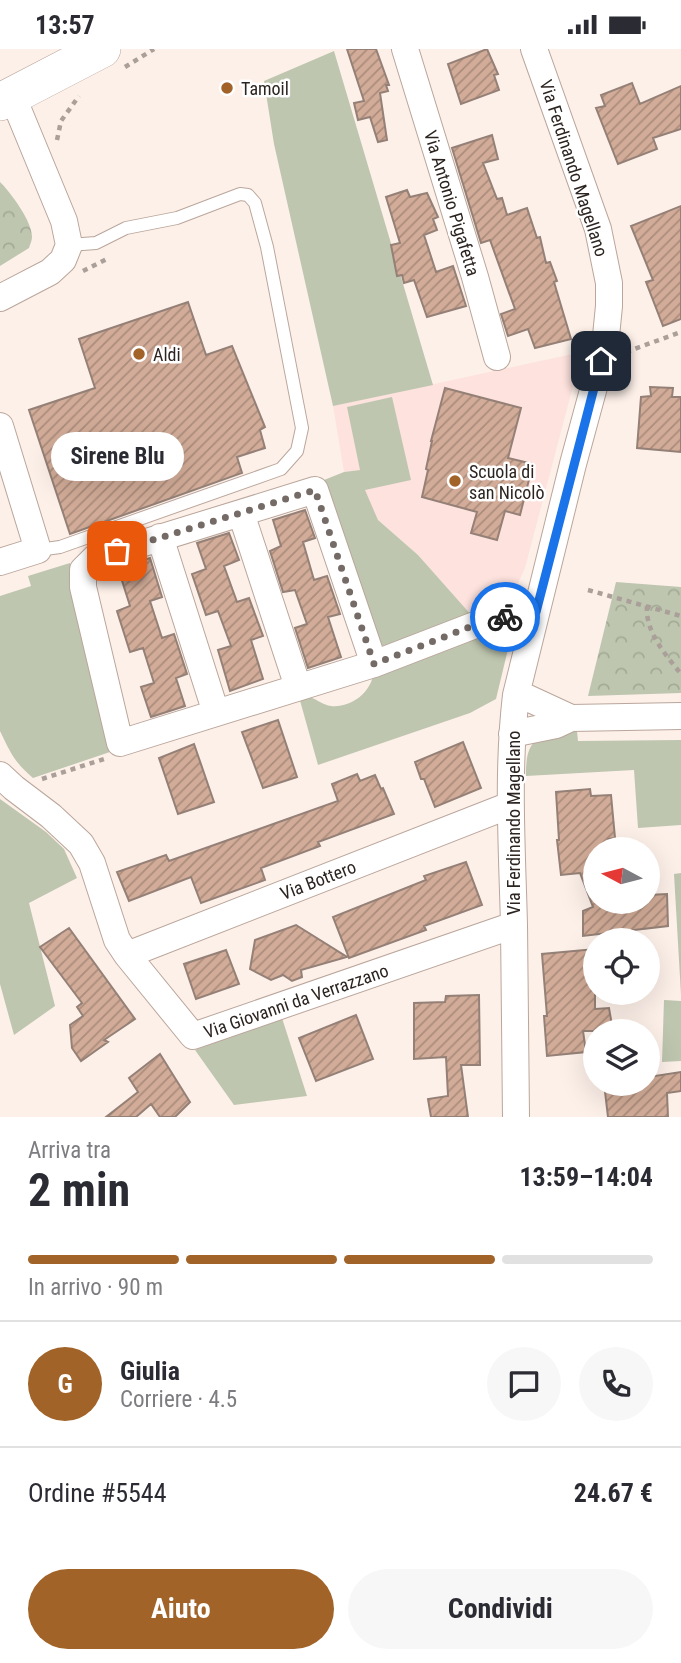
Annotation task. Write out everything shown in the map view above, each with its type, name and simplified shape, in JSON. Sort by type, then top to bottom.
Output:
[{"type":"main road","points":[[6,98],[111,59]]},
{"type":"street","name":"Via Antonio Pigafetta","points":[[405,49],[497,358]]},
{"type":"street","name":"Via Ferdinando Magellano","points":[[516,1117],[510,805],[512,734],[517,692],[601,361],[609,306],[609,283],[594,216],[534,49]]},
{"type":"street","points":[[0,298],[50,272],[63,260],[69,245],[55,197],[6,98]]},
{"type":"street","points":[[0,426],[38,550],[0,562]]},
{"type":"street","points":[[374,664],[315,490],[95,558],[83,571],[83,587],[120,743],[374,664],[488,620],[536,612]]},
{"type":"street","points":[[241,513],[298,687]]},
{"type":"street","points":[[160,537],[216,713]]},
{"type":"street","points":[[517,692],[571,718]]},
{"type":"street","points":[[512,734],[556,725],[571,718],[681,716]]},
{"type":"street","name":"Via Giovanni da Verrazzano","points":[[7,782],[51,816],[81,844],[92,863],[117,940],[193,1036],[514,925]]},
{"type":"street","name":"Via Bottero","points":[[127,955],[510,805]]},
{"type":"lane","points":[[38,550],[60,547],[281,469],[297,451],[302,428],[267,247],[255,203],[248,195],[240,194],[177,218],[126,228],[96,243],[69,245]]},
{"type":"path","points":[[111,59],[154,49]]},
{"type":"path","points":[[56,147],[61,121],[77,97],[88,90]]},
{"type":"path","points":[[80,272],[111,257]]},
{"type":"path","points":[[601,361],[681,332]]},
{"type":"path","points":[[588,590],[681,616]]},
{"type":"path","points":[[647,606],[646,617],[653,633],[681,674]]},
{"type":"path","points":[[7,782],[113,756],[118,752],[120,743]]},
{"type":"shaded area","name":"Scuola di san Nicolò","points":[[582,352],[525,568],[515,590],[473,617],[418,555],[378,520],[364,490],[361,470],[344,472],[333,406]]},
{"type":"green space","points":[[334,51],[433,385],[333,406],[274,144],[264,81]]},
{"type":"green space","points":[[0,182],[25,215],[32,237],[29,248],[0,266]]},
{"type":"green space","points":[[392,397],[411,480],[365,490],[378,520],[418,555],[473,617],[383,647],[324,480],[344,472],[360,470],[347,407]]},
{"type":"green space","points":[[70,563],[110,752],[33,778],[13,757],[0,731],[0,596],[31,586],[28,576]]},
{"type":"green space","points":[[616,582],[681,587],[681,693],[588,696]]},
{"type":"green space","points":[[481,628],[503,635],[509,645],[496,699],[470,713],[318,765],[299,697],[310,697],[325,705],[345,705],[363,694],[373,676]]},
{"type":"green space","points":[[577,731],[578,741],[681,740],[681,825],[638,828],[634,770],[526,776],[526,762],[532,744],[545,735]]},
{"type":"green space","points":[[0,799],[46,832],[64,849],[77,878],[29,903],[55,1006],[14,1035],[0,984]]},
{"type":"green space","points":[[681,873],[681,995],[674,874]]},
{"type":"green space","points":[[664,1000],[681,1001],[681,1061],[662,1062]]},
{"type":"green space","points":[[282,1018],[307,1096],[234,1105],[195,1050]]},
{"type":"building","points":[[347,49],[376,49],[389,85],[386,85],[388,91],[380,93],[387,140],[378,142],[370,117],[358,120],[354,103],[364,101]]},
{"type":"building","points":[[487,49],[498,74],[494,75],[499,90],[461,104],[448,64]]},
{"type":"building","points":[[632,83],[640,104],[681,86],[681,129],[653,138],[657,149],[618,164],[596,108],[605,106],[601,95]]},
{"type":"building","points":[[492,135],[498,159],[483,163],[497,199],[502,198],[507,215],[527,208],[537,238],[540,237],[546,263],[550,262],[557,281],[554,282],[571,339],[535,348],[528,329],[508,336],[501,314],[515,309],[490,240],[481,243],[452,148]]},
{"type":"building","points":[[407,190],[410,197],[427,193],[438,217],[433,219],[437,230],[424,235],[436,272],[453,266],[466,306],[427,317],[414,280],[404,283],[402,275],[397,276],[391,245],[400,243],[386,197]]},
{"type":"building","points":[[681,206],[681,319],[663,326],[646,282],[653,280],[631,226]]},
{"type":"building","points":[[188,302],[206,355],[232,346],[265,427],[260,430],[265,448],[237,457],[242,473],[70,534],[29,410],[95,388],[79,339]]},
{"type":"building","points":[[650,387],[673,388],[672,397],[681,397],[681,452],[637,448],[641,397],[651,396]]},
{"type":"building","points":[[445,388],[521,408],[508,458],[533,464],[520,515],[505,511],[497,540],[471,533],[477,512],[422,497],[431,441]]},
{"type":"building","points":[[305,510],[315,538],[303,542],[314,580],[327,576],[340,614],[328,617],[341,657],[308,668],[295,628],[307,624],[295,590],[283,592],[270,551],[281,546],[273,520]]},
{"type":"building","points":[[229,533],[239,560],[224,566],[237,602],[249,598],[263,636],[251,640],[263,679],[230,691],[218,650],[231,646],[218,611],[206,615],[192,574],[206,569],[197,543]]},
{"type":"building","points":[[150,558],[162,597],[150,601],[162,638],[174,634],[187,674],[176,678],[185,706],[151,717],[141,687],[154,683],[143,648],[130,652],[117,611],[130,606],[118,568]]},
{"type":"building","points":[[278,720],[297,777],[263,788],[242,732]]},
{"type":"building","points":[[463,742],[481,788],[435,807],[415,762]]},
{"type":"building","points":[[194,744],[214,802],[178,814],[159,758]]},
{"type":"building","points":[[357,774],[360,781],[375,775],[394,814],[318,842],[320,846],[261,868],[265,880],[201,903],[191,877],[129,901],[117,872],[166,855],[169,861],[338,801],[332,784]]},
{"type":"building","points":[[590,789],[591,796],[611,795],[615,837],[583,837],[583,881],[580,873],[561,875],[556,792]]},
{"type":"building","points":[[466,862],[482,905],[424,926],[426,930],[349,958],[333,917],[426,880],[424,876]]},
{"type":"building","points":[[660,894],[667,894],[668,926],[583,928],[583,914],[660,914]]},
{"type":"building","points":[[296,925],[347,957],[301,970],[302,977],[292,981],[283,975],[271,980],[250,969],[255,940]]},
{"type":"building","points":[[69,928],[135,1019],[104,1040],[108,1042],[81,1061],[72,1048],[70,1025],[83,1016],[77,1007],[82,1003],[40,947]]},
{"type":"building","points":[[226,950],[239,984],[196,999],[184,964]]},
{"type":"building","points":[[583,950],[583,1005],[595,1005],[595,1009],[609,1008],[611,1019],[583,1019],[583,1052],[547,1056],[542,954]]},
{"type":"building","points":[[479,995],[480,1065],[461,1065],[468,1117],[431,1117],[428,1099],[448,1096],[446,1057],[414,1059],[414,1003],[445,1002],[446,996]]},
{"type":"building","points":[[356,1015],[373,1059],[316,1081],[299,1038]]},
{"type":"building","points":[[160,1054],[190,1102],[175,1117],[160,1117],[151,1104],[136,1117],[106,1117],[138,1092],[129,1078]]},
{"type":"building","points":[[681,1072],[681,1091],[667,1093],[668,1117],[608,1117],[606,1096],[660,1096],[660,1075]]},
{"type":"way so far","points":[[117,551],[315,490],[374,664],[488,620],[505,617]]},
{"type":"place","name":"Tamoil","points":[[227,88]]},
{"type":"place","name":"Aldi","points":[[139,354]]},
{"type":"place","name":"Scuola di san Nicolò","points":[[455,481]]},
{"type":"place","name":"Sirene Blu","points":[[117,551]]},
{"type":"route","points":[[505,617],[536,612],[601,361]]}]
